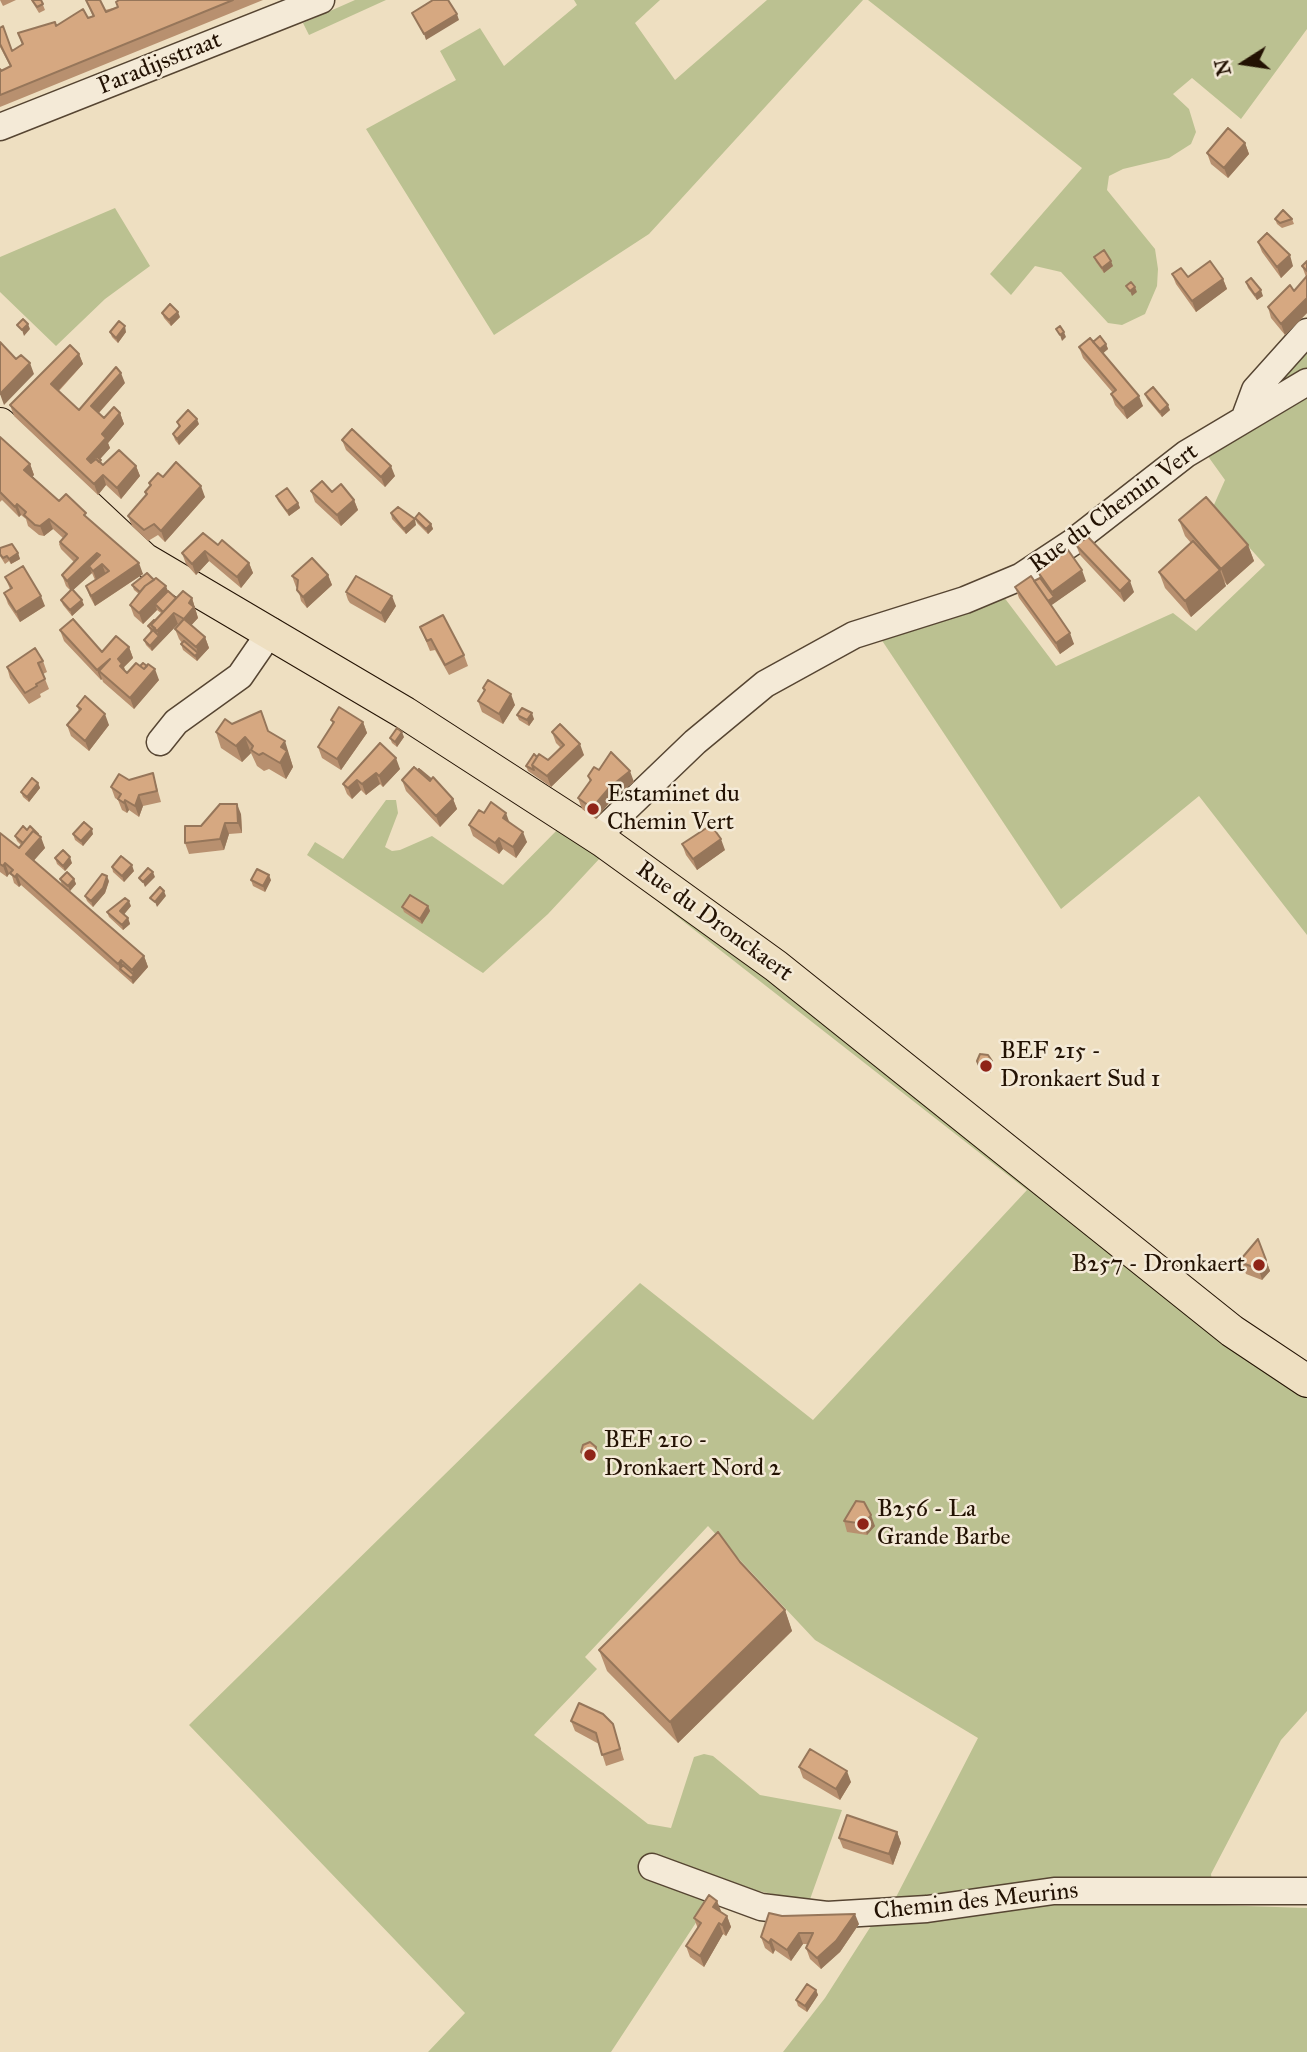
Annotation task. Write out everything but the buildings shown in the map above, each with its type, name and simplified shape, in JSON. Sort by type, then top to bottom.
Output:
[{"type":"main road","name":"Rue du Dronckaert","points":[[0,424],[135,552],[271,631],[483,761],[596,837],[804,987],[1307,1393]]},
{"type":"main road","name":"Rue du Dronckaert","points":[[1232,1331],[1307,1381]]},
{"type":"street","name":"Paradijsstraat","points":[[0,127],[321,0]]},
{"type":"street","points":[[1245,417],[1255,390],[1307,332]]},
{"type":"street","name":"Rue du Chemin Vert","points":[[596,837],[714,725],[772,680],[819,652],[867,629],[965,600],[1020,578],[1073,542],[1179,459],[1307,382]]},
{"type":"street","points":[[160,742],[176,722],[240,676],[271,631]]},
{"type":"street","name":"Chemin des Meurins","points":[[652,1867],[761,1907],[827,1915],[927,1909],[1054,1891],[1307,1891]]},
{"type":"green space","points":[[355,0],[386,0],[309,35],[303,23]]},
{"type":"green space","points":[[574,0],[660,0],[635,23],[675,80],[767,0],[863,0],[649,234],[494,335],[366,129],[456,80],[440,51],[480,28],[504,66],[577,5]]},
{"type":"green space","points":[[868,0],[1307,0],[1307,29],[1241,119],[1192,78],[1173,94],[1189,109],[1196,132],[1191,144],[1169,158],[1123,169],[1109,176],[1107,190],[1155,249],[1158,269],[1157,286],[1145,314],[1122,325],[1108,323],[1061,272],[1035,266],[1011,295],[990,274],[1082,168]]},
{"type":"green space","points":[[115,208],[150,266],[105,299],[56,346],[0,292],[0,257]]},
{"type":"green space","points":[[1307,342],[1307,935],[1199,796],[1061,909],[879,636],[811,667],[720,733],[663,786],[651,776],[759,681],[794,658],[871,621],[994,584],[1056,666],[1173,613],[1196,631],[1265,565],[1213,507],[1225,480],[1197,441],[1272,381]]},
{"type":"green space","points":[[386,800],[396,800],[398,813],[385,847],[392,851],[400,850],[432,836],[503,885],[562,825],[1307,1370],[1307,1711],[1281,1740],[1211,1874],[1215,1905],[1307,1908],[1307,2052],[783,2052],[825,1998],[871,1926],[894,1901],[978,1738],[815,1640],[708,1526],[585,1657],[597,1669],[534,1735],[648,1824],[671,1828],[694,1757],[704,1754],[713,1756],[760,1795],[842,1810],[809,1902],[722,1883],[611,2052],[428,2052],[465,2013],[189,1725],[640,1283],[813,1420],[1027,1190],[601,857],[548,914],[483,973],[307,855],[315,842],[343,859]]},
{"type":"place","name":"Estaminet du Chemin Vert","points":[[593,809]]},
{"type":"place","name":"BEF 215 - Dronkaert Sud 1","points":[[986,1066]]},
{"type":"place","name":"B257 - Dronkaert","points":[[1259,1265]]},
{"type":"place","name":"BEF 210 - Dronkaert Nord 2","points":[[590,1455]]},
{"type":"place","name":"B256 - La Grande Barbe","points":[[863,1524]]}]
